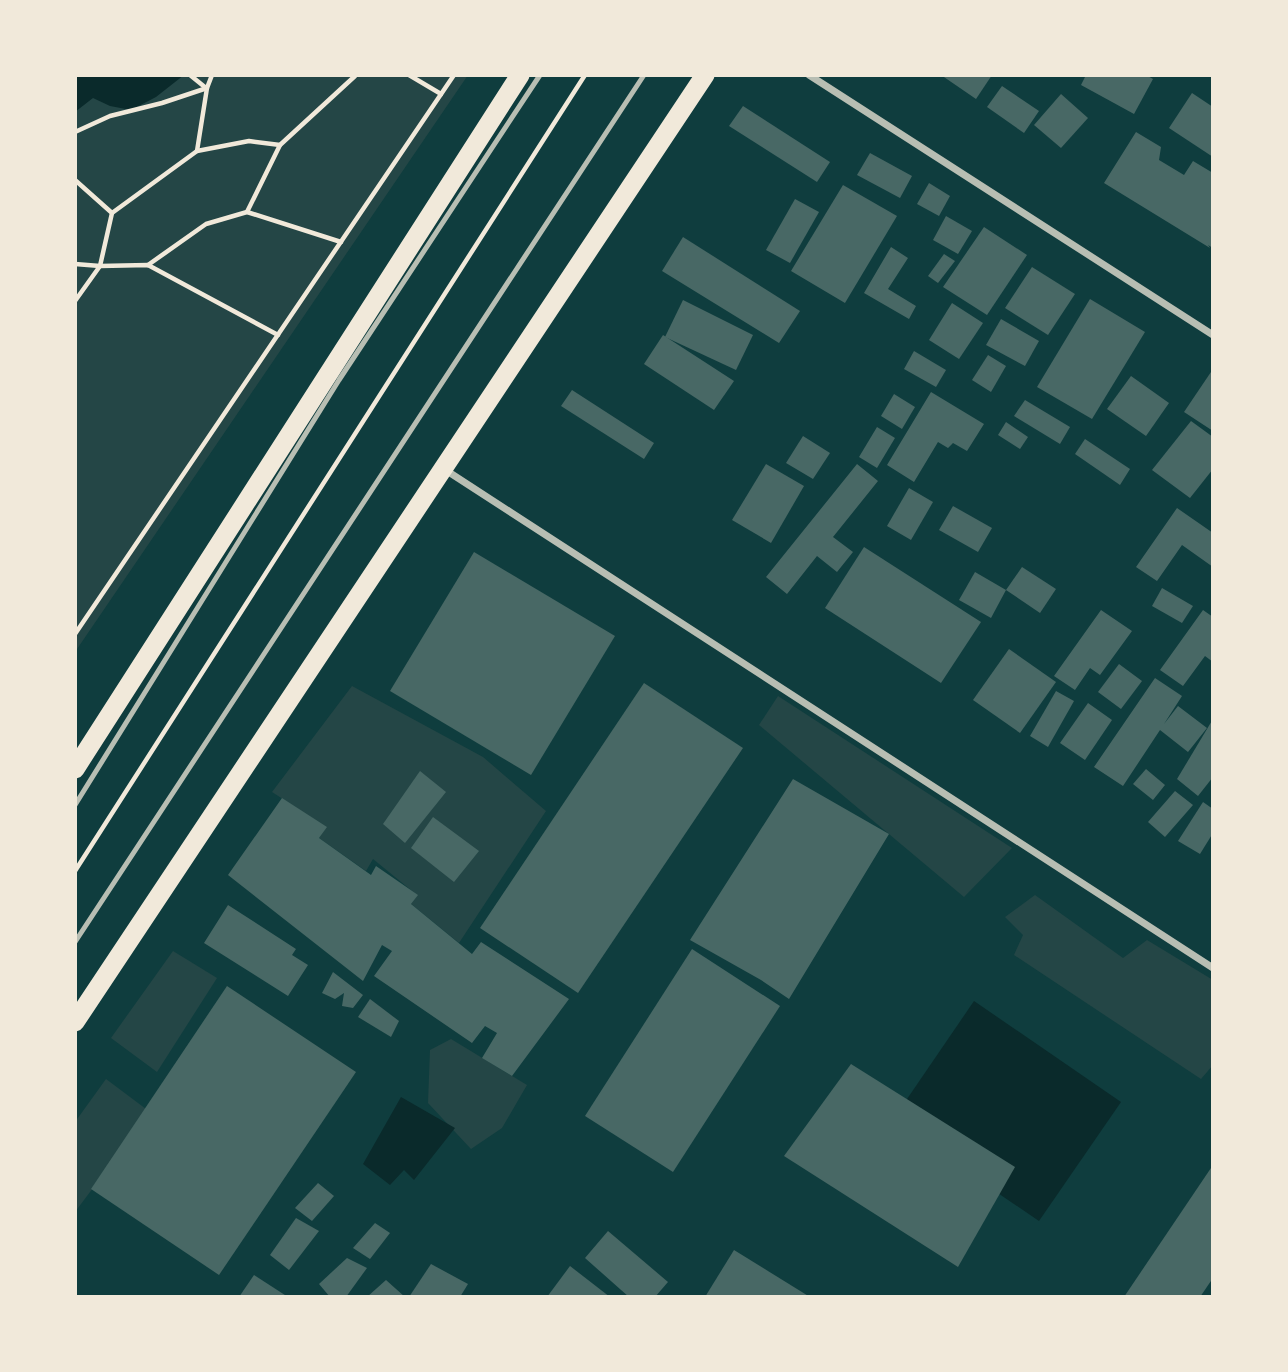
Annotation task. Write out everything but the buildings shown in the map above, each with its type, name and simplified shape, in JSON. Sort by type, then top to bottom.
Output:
[{"type":"highway","points":[[75,769],[520,75]]},
{"type":"highway","points":[[75,1022],[705,75]]},
{"type":"street","points":[[809,75],[1213,335]]},
{"type":"street","points":[[443,469],[1213,968]]},
{"type":"lane","points":[[75,805],[339,380],[540,75]]},
{"type":"lane","points":[[75,942],[644,75]]},
{"type":"path","points":[[190,75],[207,88]]},
{"type":"path","points":[[197,151],[207,88],[212,75]]},
{"type":"path","points":[[247,212],[280,145],[356,75]]},
{"type":"path","points":[[409,75],[441,94]]},
{"type":"path","points":[[75,634],[454,75]]},
{"type":"path","points":[[75,871],[585,75]]},
{"type":"path","points":[[75,132],[110,116],[207,88]]},
{"type":"path","points":[[75,300],[100,266],[111,213],[197,151],[249,141],[280,145]]},
{"type":"path","points":[[75,180],[111,213]]},
{"type":"path","points":[[148,265],[206,224],[247,212],[341,242]]},
{"type":"path","points":[[75,264],[148,265],[278,335]]},
{"type":"shaded area","points":[[75,75],[468,75],[75,652]]},
{"type":"shaded area","points":[[75,75],[184,75],[156,97],[131,110],[110,106],[93,98],[75,112]]},
{"type":"shaded area","points":[[352,686],[483,757],[546,811],[459,943],[411,904],[417,895],[373,859],[366,871],[319,838],[326,827],[272,792]]},
{"type":"shaded area","points":[[778,696],[1012,848],[964,897],[759,725]]},
{"type":"shaded area","points":[[1035,895],[1123,958],[1147,940],[1213,980],[1213,1065],[1201,1079],[1014,955],[1023,935],[1005,917]]},
{"type":"shaded area","points":[[173,951],[217,978],[157,1072],[111,1038]]},
{"type":"shaded area","points":[[974,1001],[1121,1102],[1039,1221],[892,1121]]},
{"type":"shaded area","points":[[451,1039],[527,1085],[502,1128],[471,1149],[428,1103],[430,1050]]},
{"type":"shaded area","points":[[106,1079],[150,1112],[75,1212],[75,1122]]},
{"type":"shaded area","points":[[401,1097],[455,1128],[414,1180],[404,1170],[390,1185],[363,1164]]}]
